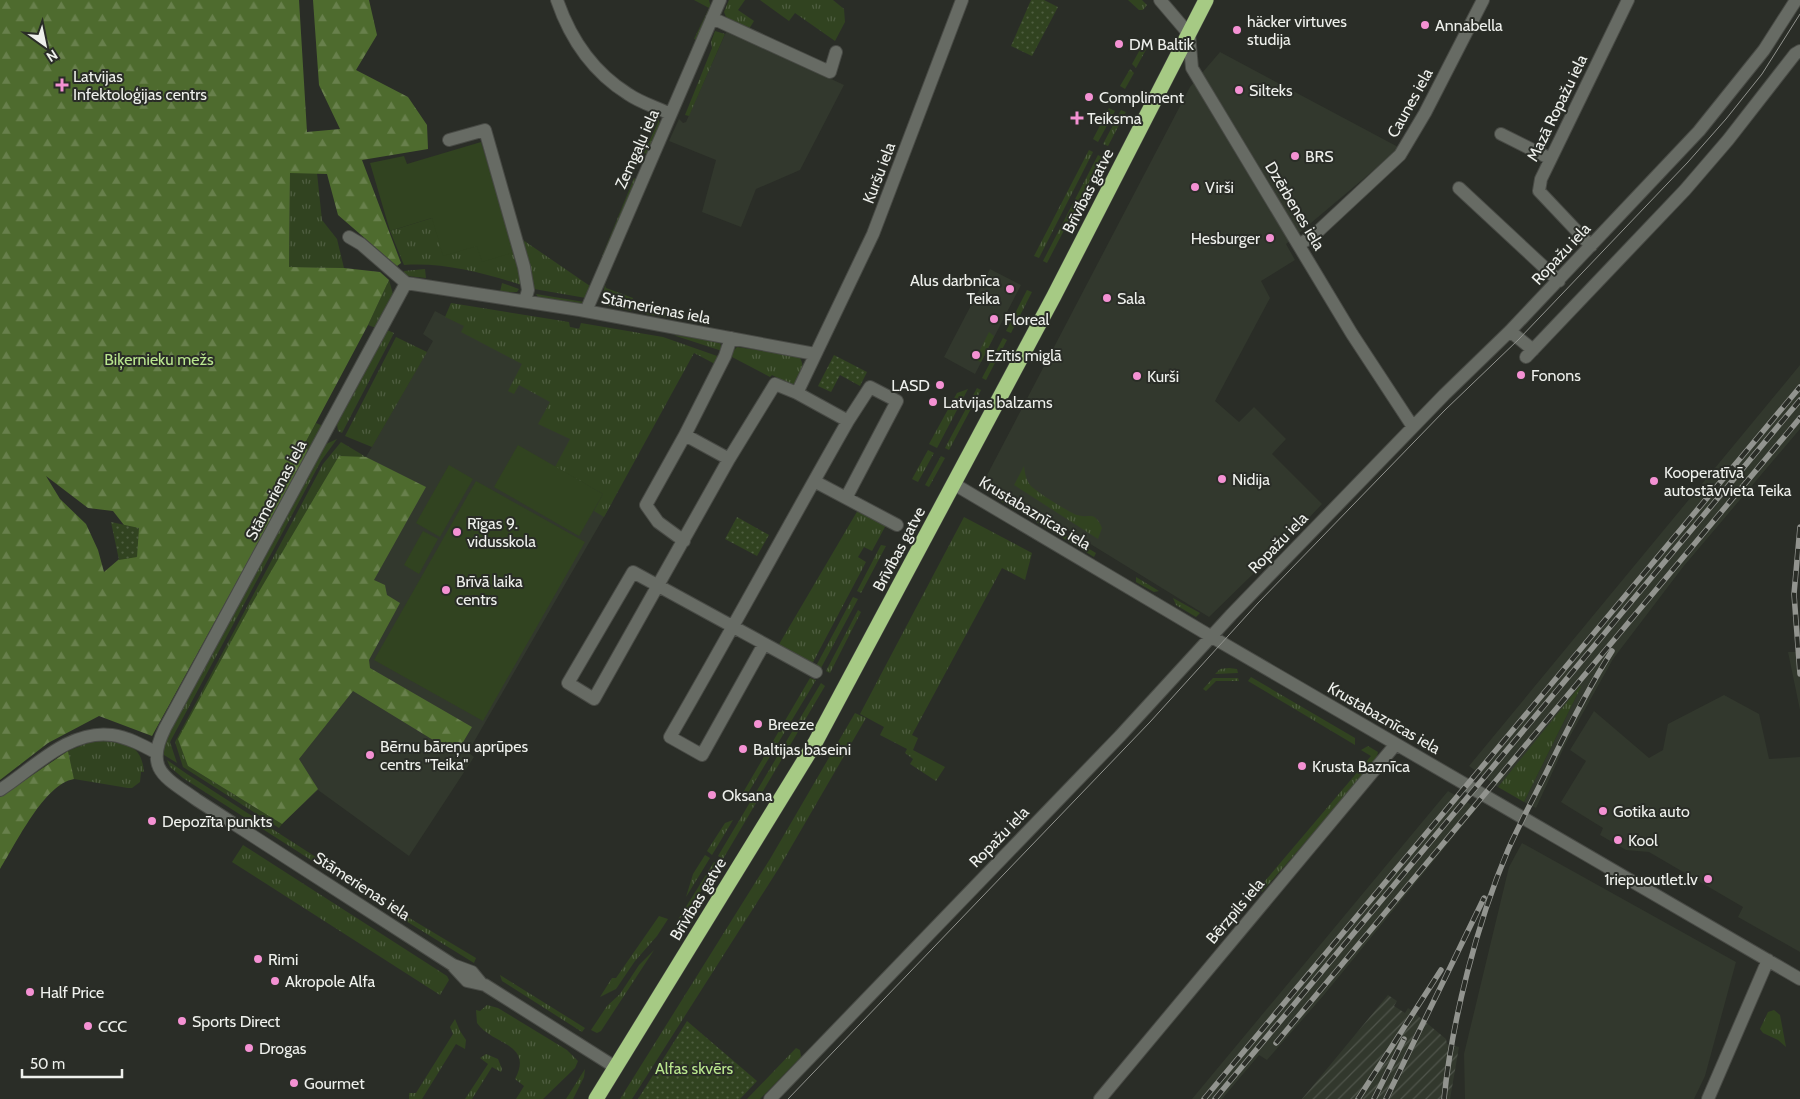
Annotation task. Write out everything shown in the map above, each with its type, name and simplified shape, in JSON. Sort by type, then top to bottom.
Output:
[{"type":"highway","name":"Brīvības gatve","points":[[596,1099],[815,743],[954,484],[1206,0]]},
{"type":"street","points":[[557,0],[565,23],[582,51],[598,70],[627,94],[670,114]]},
{"type":"street","name":"Zemgaļu iela","points":[[586,311],[720,0]]},
{"type":"street","name":"Kuršu iela","points":[[797,392],[873,234],[962,0]]},
{"type":"street","points":[[1160,0],[1189,34]]},
{"type":"street","name":"Caunes iela","points":[[1300,244],[1313,236],[1400,154],[1424,113],[1483,0]]},
{"type":"street","name":"Mazā Ropažu iela","points":[[1591,246],[1539,191],[1541,179],[1549,158],[1628,0]]},
{"type":"street","name":"Ropažu iela","points":[[770,1099],[1231,615],[1591,246],[1723,104],[1764,50],[1796,0]]},
{"type":"street","points":[[712,18],[830,72],[836,52]]},
{"type":"street","name":"Dzērbenes iela","points":[[1189,34],[1192,68],[1300,244],[1352,334],[1413,427]]},
{"type":"street","points":[[1510,331],[1529,353],[1685,190],[1728,140],[1794,54],[1800,51]]},
{"type":"street","points":[[449,140],[485,130],[524,267],[528,290],[525,301]]},
{"type":"street","points":[[1501,134],[1549,158]]},
{"type":"street","points":[[1458,188],[1558,280]]},
{"type":"street","points":[[349,237],[361,244],[406,283]]},
{"type":"street","name":"Stāmerienas iela","points":[[616,1068],[482,984],[467,981],[452,965],[197,800],[166,777],[158,766],[155,752],[165,728],[406,283],[586,311],[815,354]]},
{"type":"street","points":[[684,541],[658,522],[646,505],[685,435],[725,356],[731,338]]},
{"type":"street","points":[[816,672],[764,644],[734,627],[659,586],[633,572],[568,684],[594,699],[659,586],[729,459],[775,384],[797,392],[848,421]]},
{"type":"street","points":[[764,644],[702,755],[670,736],[734,627],[848,421],[870,387],[897,401],[846,498]]},
{"type":"street","points":[[685,435],[729,459]]},
{"type":"street","points":[[814,481],[897,525]]},
{"type":"street","name":"Krustabaznīcas iela","points":[[954,484],[1212,637],[1800,979]]},
{"type":"street","points":[[0,790],[51,753],[80,738],[100,734],[113,735],[155,752]]},
{"type":"street","name":"Bērzpils iela","points":[[1100,1099],[1396,744]]},
{"type":"street","points":[[1708,1099],[1768,960]]},
{"type":"shaded area","points":[[727,30],[844,85],[800,170],[756,189],[741,227],[702,212],[716,160],[669,141],[679,119],[683,123],[686,122]]},
{"type":"shaded area","points":[[1220,52],[1400,148],[1286,244],[1295,260],[1261,281],[1270,298],[1215,401],[1239,422],[1254,407],[1286,439],[1272,454],[1322,504],[1209,617],[985,479],[1190,87]]},
{"type":"shaded area","points":[[990,269],[1021,285],[975,374],[944,357]]},
{"type":"shaded area","name":"Rīgas 9. vidusskola","points":[[435,311],[456,322],[570,327],[664,342],[612,503],[468,752],[474,757],[409,856],[318,790],[282,824],[366,457],[433,341],[423,334]]},
{"type":"shaded area","points":[[1800,365],[1800,429],[1683,567],[1613,659],[1565,745],[1536,808],[1524,802],[1581,687],[1498,787],[1469,766]]},
{"type":"shaded area","points":[[1788,652],[1800,652],[1800,710]]},
{"type":"shaded area","points":[[1724,695],[1759,714],[1769,759],[1800,757],[1800,952],[1738,917],[1743,907],[1649,852],[1626,850],[1600,835],[1603,828],[1561,802],[1586,761],[1570,750],[1594,711],[1649,758],[1663,750],[1668,724]]},
{"type":"shaded area","points":[[1448,791],[1477,808],[1323,996],[1267,1060],[1259,1055],[1222,1099],[1192,1099]]},
{"type":"shaded area","points":[[1522,843],[1736,962],[1705,1076],[1694,1099],[1465,1099],[1464,1054],[1509,867]]},
{"type":"shaded area","points":[[1388,995],[1397,1001],[1394,1006],[1405,1013],[1408,1008],[1446,1039],[1447,1044],[1459,1047],[1450,1099],[1302,1099]]},
{"type":"green space","name":"Biķernieku mežs","points":[[0,0],[299,0],[307,132],[340,129],[319,85],[313,0],[369,0],[377,35],[356,70],[408,97],[427,125],[428,149],[362,160],[401,263],[397,266],[338,215],[327,174],[290,173],[289,267],[344,268],[380,272],[389,280],[368,325],[303,447],[309,450],[152,736],[99,716],[48,743],[0,780]],"holes":[[[46,476],[88,508],[113,511],[138,543],[104,572],[98,550],[86,524],[60,499]]]},
{"type":"green space","points":[[694,0],[709,0],[711,8],[697,40],[694,39],[709,8]]},
{"type":"green space","points":[[729,0],[745,0],[738,10],[754,21],[749,29],[726,17],[724,12]]},
{"type":"green space","points":[[760,0],[833,0],[844,9],[845,22],[835,41],[795,13],[789,21]]},
{"type":"green space","points":[[1031,0],[1044,0],[1058,7],[1032,56],[1011,46]]},
{"type":"green space","points":[[1128,0],[1142,0],[1147,5],[1143,10],[1139,10]]},
{"type":"green space","points":[[715,31],[725,34],[689,116],[685,115],[712,48],[711,42]]},
{"type":"green space","points":[[1143,44],[1148,46],[1136,68],[1132,64]]},
{"type":"green space","points":[[1130,69],[1134,73],[1125,89],[1120,86]]},
{"type":"green space","points":[[1109,108],[1115,111],[1098,142],[1093,139]]},
{"type":"green space","points":[[1121,110],[1126,112],[1108,146],[1103,144]]},
{"type":"green space","points":[[650,112],[657,116],[660,123],[647,154],[644,153],[658,122],[649,114]]},
{"type":"green space","points":[[481,142],[515,252],[482,262],[477,246],[443,256],[432,218],[390,231],[370,163],[404,156],[407,164]]},
{"type":"green space","points":[[1089,150],[1093,152],[1039,258],[1034,256]]},
{"type":"green space","points":[[1098,155],[1102,157],[1047,263],[1043,261]]},
{"type":"green space","points":[[290,173],[317,173],[322,220],[337,239],[344,268],[289,267]]},
{"type":"green space","points":[[634,178],[636,179],[604,257],[602,256]]},
{"type":"green space","points":[[432,218],[477,246],[515,252],[521,285],[463,269],[433,265],[404,265],[390,231]]},
{"type":"green space","points":[[523,240],[590,286],[600,263],[586,298],[534,289]]},
{"type":"green space","points":[[425,269],[426,278],[407,276],[404,273],[404,271]]},
{"type":"green space","points":[[389,280],[393,294],[376,328],[368,325]]},
{"type":"green space","points":[[502,283],[519,289],[517,292],[500,292]]},
{"type":"green space","points":[[605,285],[606,288],[633,298],[631,311],[601,304]]},
{"type":"green space","points":[[1027,290],[1032,292],[1011,333],[1006,331]]},
{"type":"green space","points":[[536,294],[584,302],[582,304],[538,297]]},
{"type":"green space","points":[[451,303],[569,322],[570,327],[579,329],[581,323],[663,337],[720,357],[715,364],[694,353],[604,517],[594,511],[603,494],[555,467],[570,439],[538,424],[550,402],[519,385],[514,394],[508,391],[522,364],[461,332],[464,326],[445,317]]},
{"type":"green space","points":[[650,304],[679,314],[678,317],[675,319],[646,314]]},
{"type":"green space","points":[[387,330],[394,333],[342,433],[338,431],[337,424]]},
{"type":"green space","points":[[989,332],[994,336],[981,362],[975,360]]},
{"type":"green space","points":[[674,335],[720,342],[722,351],[676,336]]},
{"type":"green space","points":[[396,337],[427,352],[372,447],[345,436]]},
{"type":"green space","points":[[1003,338],[1007,340],[986,380],[982,378]]},
{"type":"green space","points":[[737,347],[799,356],[802,372],[796,387],[772,375],[770,377],[732,357],[731,353]]},
{"type":"green space","points":[[834,355],[867,372],[860,386],[840,375],[831,392],[818,386]]},
{"type":"green space","points":[[977,388],[981,390],[949,450],[945,448]]},
{"type":"green space","points":[[968,389],[937,448],[929,444],[957,393]]},
{"type":"green space","points":[[316,423],[323,426],[309,450],[303,447]]},
{"type":"green space","points":[[337,439],[321,461],[170,742],[177,763],[164,755],[163,747],[169,734],[326,444]]},
{"type":"green space","points":[[341,442],[366,457],[265,616],[188,766],[282,824],[279,828],[183,767],[175,742],[323,464]]},
{"type":"green space","points":[[518,445],[603,494],[579,536],[494,487]]},
{"type":"green space","points":[[928,450],[934,453],[918,482],[912,479]]},
{"type":"green space","points":[[339,456],[366,457],[426,487],[374,580],[385,585],[387,595],[400,603],[369,660],[370,668],[472,727],[456,754],[353,691],[299,759],[318,789],[282,824],[188,766],[178,739],[250,607]]},
{"type":"green space","points":[[941,456],[945,458],[929,487],[925,485]]},
{"type":"green space","points":[[449,465],[473,479],[440,537],[416,523]]},
{"type":"green space","points":[[1024,466],[1030,485],[1038,492],[1077,515],[1092,516],[1097,519],[1102,528],[1098,539],[1014,485]]},
{"type":"green space","points":[[476,481],[585,542],[483,721],[374,660]]},
{"type":"green space","points":[[994,493],[1017,506],[1015,510],[993,496]]},
{"type":"green space","points":[[858,510],[886,525],[872,551],[864,547],[858,557],[866,562],[811,666],[778,646]]},
{"type":"green space","points":[[1025,511],[1096,553],[1094,557],[1023,514]]},
{"type":"green space","points":[[737,517],[769,535],[757,556],[725,539]]},
{"type":"green space","points":[[964,517],[1032,553],[1025,580],[1002,568],[912,735],[918,738],[913,750],[945,767],[936,781],[910,764],[913,759],[905,753],[907,749],[880,735],[884,727],[860,714]]},
{"type":"green space","points":[[111,522],[139,528],[137,557],[119,560]]},
{"type":"green space","points":[[423,531],[438,539],[419,574],[404,565]]},
{"type":"green space","points":[[881,545],[886,546],[861,593],[857,591]]},
{"type":"green space","points":[[1136,577],[1159,591],[1154,592],[1136,582]]},
{"type":"green space","points":[[853,597],[858,599],[821,668],[816,666]]},
{"type":"green space","points":[[1173,598],[1200,613],[1196,617],[1176,605]]},
{"type":"green space","points":[[858,610],[861,612],[830,673],[826,671]]},
{"type":"green space","points":[[1220,669],[1237,669],[1238,673],[1215,674]]},
{"type":"green space","points":[[1251,677],[1355,738],[1355,745],[1248,681]]},
{"type":"green space","points":[[810,678],[816,680],[745,798],[741,796]]},
{"type":"green space","points":[[1213,678],[1238,678],[1239,681],[1216,681],[1206,691],[1203,689]]},
{"type":"green space","points":[[821,683],[825,686],[723,859],[718,856]]},
{"type":"green space","points":[[1580,686],[1524,802],[1498,787]]},
{"type":"green space","points":[[855,713],[866,718],[779,868],[632,1099],[620,1099],[770,859]]},
{"type":"green space","points":[[104,740],[127,745],[137,751],[140,756],[144,772],[141,772],[140,782],[132,788],[74,779],[68,751],[88,743]]},
{"type":"green space","points":[[1368,746],[1378,752],[1376,761],[1262,892],[1259,888],[1371,756],[1361,750]]},
{"type":"green space","points":[[68,751],[74,779],[63,783],[42,803],[0,869],[0,797]]},
{"type":"green space","points":[[167,760],[364,888],[358,890],[183,778],[170,767]]},
{"type":"green space","points":[[733,820],[712,855],[707,851],[725,823]]},
{"type":"green space","points":[[243,845],[447,976],[449,980],[440,995],[232,862]]},
{"type":"green space","points":[[705,855],[710,858],[686,897],[693,874]]},
{"type":"green space","points":[[714,862],[720,865],[674,926]]},
{"type":"green space","points":[[391,907],[476,958],[474,963],[393,913]]},
{"type":"green space","points":[[659,916],[668,919],[657,936],[635,961],[616,989],[600,997],[612,978],[616,978]]},
{"type":"green space","points":[[654,950],[601,1031],[597,1033],[591,1030],[607,1006],[620,994],[639,965]]},
{"type":"green space","points":[[500,975],[585,1028],[582,1032],[502,981]]},
{"type":"green space","points":[[487,1005],[498,1008],[567,1050],[578,1061],[575,1068],[543,1099],[516,1099],[524,1086],[515,1079],[519,1067],[519,1058],[509,1046],[492,1036],[477,1023],[476,1010],[480,1011]]},
{"type":"green space","points":[[1774,1010],[1780,1015],[1786,1047],[1778,1040],[1763,1033],[1760,1029],[1768,1012]]},
{"type":"green space","points":[[455,1019],[466,1040],[465,1049],[456,1044],[422,1099],[409,1099],[409,1093],[416,1093],[453,1034],[450,1027]]},
{"type":"green space","name":"Alfas skvērs","points":[[687,1021],[757,1081],[740,1099],[638,1099]]},
{"type":"green space","points":[[796,1048],[800,1050],[801,1057],[760,1099],[747,1099]]},
{"type":"green space","points":[[486,1054],[498,1059],[502,1069],[501,1072],[492,1067],[472,1099],[465,1099],[488,1064],[480,1058]]},
{"type":"green space","points":[[585,1069],[584,1077],[573,1099],[566,1099]]},
{"type":"tram line","points":[[788,1099],[1150,722],[1258,603],[1445,410],[1519,339],[1688,162],[1762,74],[1800,14]]},
{"type":"railway","points":[[1204,1099],[1800,387]]},
{"type":"railway","points":[[1215,1099],[1800,400]]},
{"type":"railway","points":[[1276,1043],[1800,418]]},
{"type":"railway","points":[[1800,527],[1794,594],[1800,674]]},
{"type":"railway","points":[[1444,1099],[1453,1037],[1467,972],[1497,878],[1508,850],[1562,740],[1612,651]]},
{"type":"railway","points":[[1386,1099],[1484,898]]},
{"type":"railway","points":[[1358,1099],[1441,970]]},
{"type":"railway","points":[[1374,1099],[1404,1039]]},
{"type":"place","name":"Annabella","points":[[1425,25]]},
{"type":"place","name":"häcker virtuves studija","points":[[1237,30]]},
{"type":"place","name":"DM Baltik","points":[[1119,44]]},
{"type":"place","name":"Latvijas Infektoloģijas centrs","points":[[62,85]]},
{"type":"place","name":"Silteks","points":[[1239,90]]},
{"type":"place","name":"Compliment","points":[[1089,97]]},
{"type":"place","name":"Teiksma","points":[[1077,118]]},
{"type":"place","name":"BRS","points":[[1295,156]]},
{"type":"place","name":"Virši","points":[[1195,187]]},
{"type":"place","name":"Hesburger","points":[[1270,238]]},
{"type":"place","name":"Alus darbnīca Teika","points":[[1010,289]]},
{"type":"place","name":"Sala","points":[[1107,298]]},
{"type":"place","name":"Floreal","points":[[994,319]]},
{"type":"place","name":"Ezītis miglā","points":[[976,355]]},
{"type":"place","name":"Fonons","points":[[1521,375]]},
{"type":"place","name":"Kurši","points":[[1137,376]]},
{"type":"place","name":"LASD","points":[[940,385]]},
{"type":"place","name":"Latvijas balzams","points":[[933,402]]},
{"type":"place","name":"Nidija","points":[[1222,479]]},
{"type":"place","name":"Kooperatīvā autostāvvieta Teika","points":[[1654,481]]},
{"type":"place","name":"Rīgas 9. vidusskola","points":[[457,532]]},
{"type":"place","name":"Brīvā laika centrs","points":[[446,590]]},
{"type":"place","name":"Breeze","points":[[758,724]]},
{"type":"place","name":"Baltijas baseini","points":[[743,749]]},
{"type":"place","name":"Bērnu bāreņu aprūpes centrs \"Teika\"","points":[[370,755]]},
{"type":"place","name":"Krusta Baznīca","points":[[1302,766]]},
{"type":"place","name":"Oksana","points":[[712,795]]},
{"type":"place","name":"Gotika auto","points":[[1603,811]]},
{"type":"place","name":"Depozīta punkts","points":[[152,821]]},
{"type":"place","name":"Kool","points":[[1618,840]]},
{"type":"place","name":"1riepuoutlet.lv","points":[[1708,879]]},
{"type":"place","name":"Rimi","points":[[258,959]]},
{"type":"place","name":"Akropole Alfa","points":[[275,981]]},
{"type":"place","name":"Half Price","points":[[30,992]]},
{"type":"place","name":"Sports Direct","points":[[182,1021]]},
{"type":"place","name":"CCC","points":[[88,1026]]},
{"type":"place","name":"Drogas","points":[[249,1048]]},
{"type":"place","name":"Gourmet","points":[[294,1083]]}]
